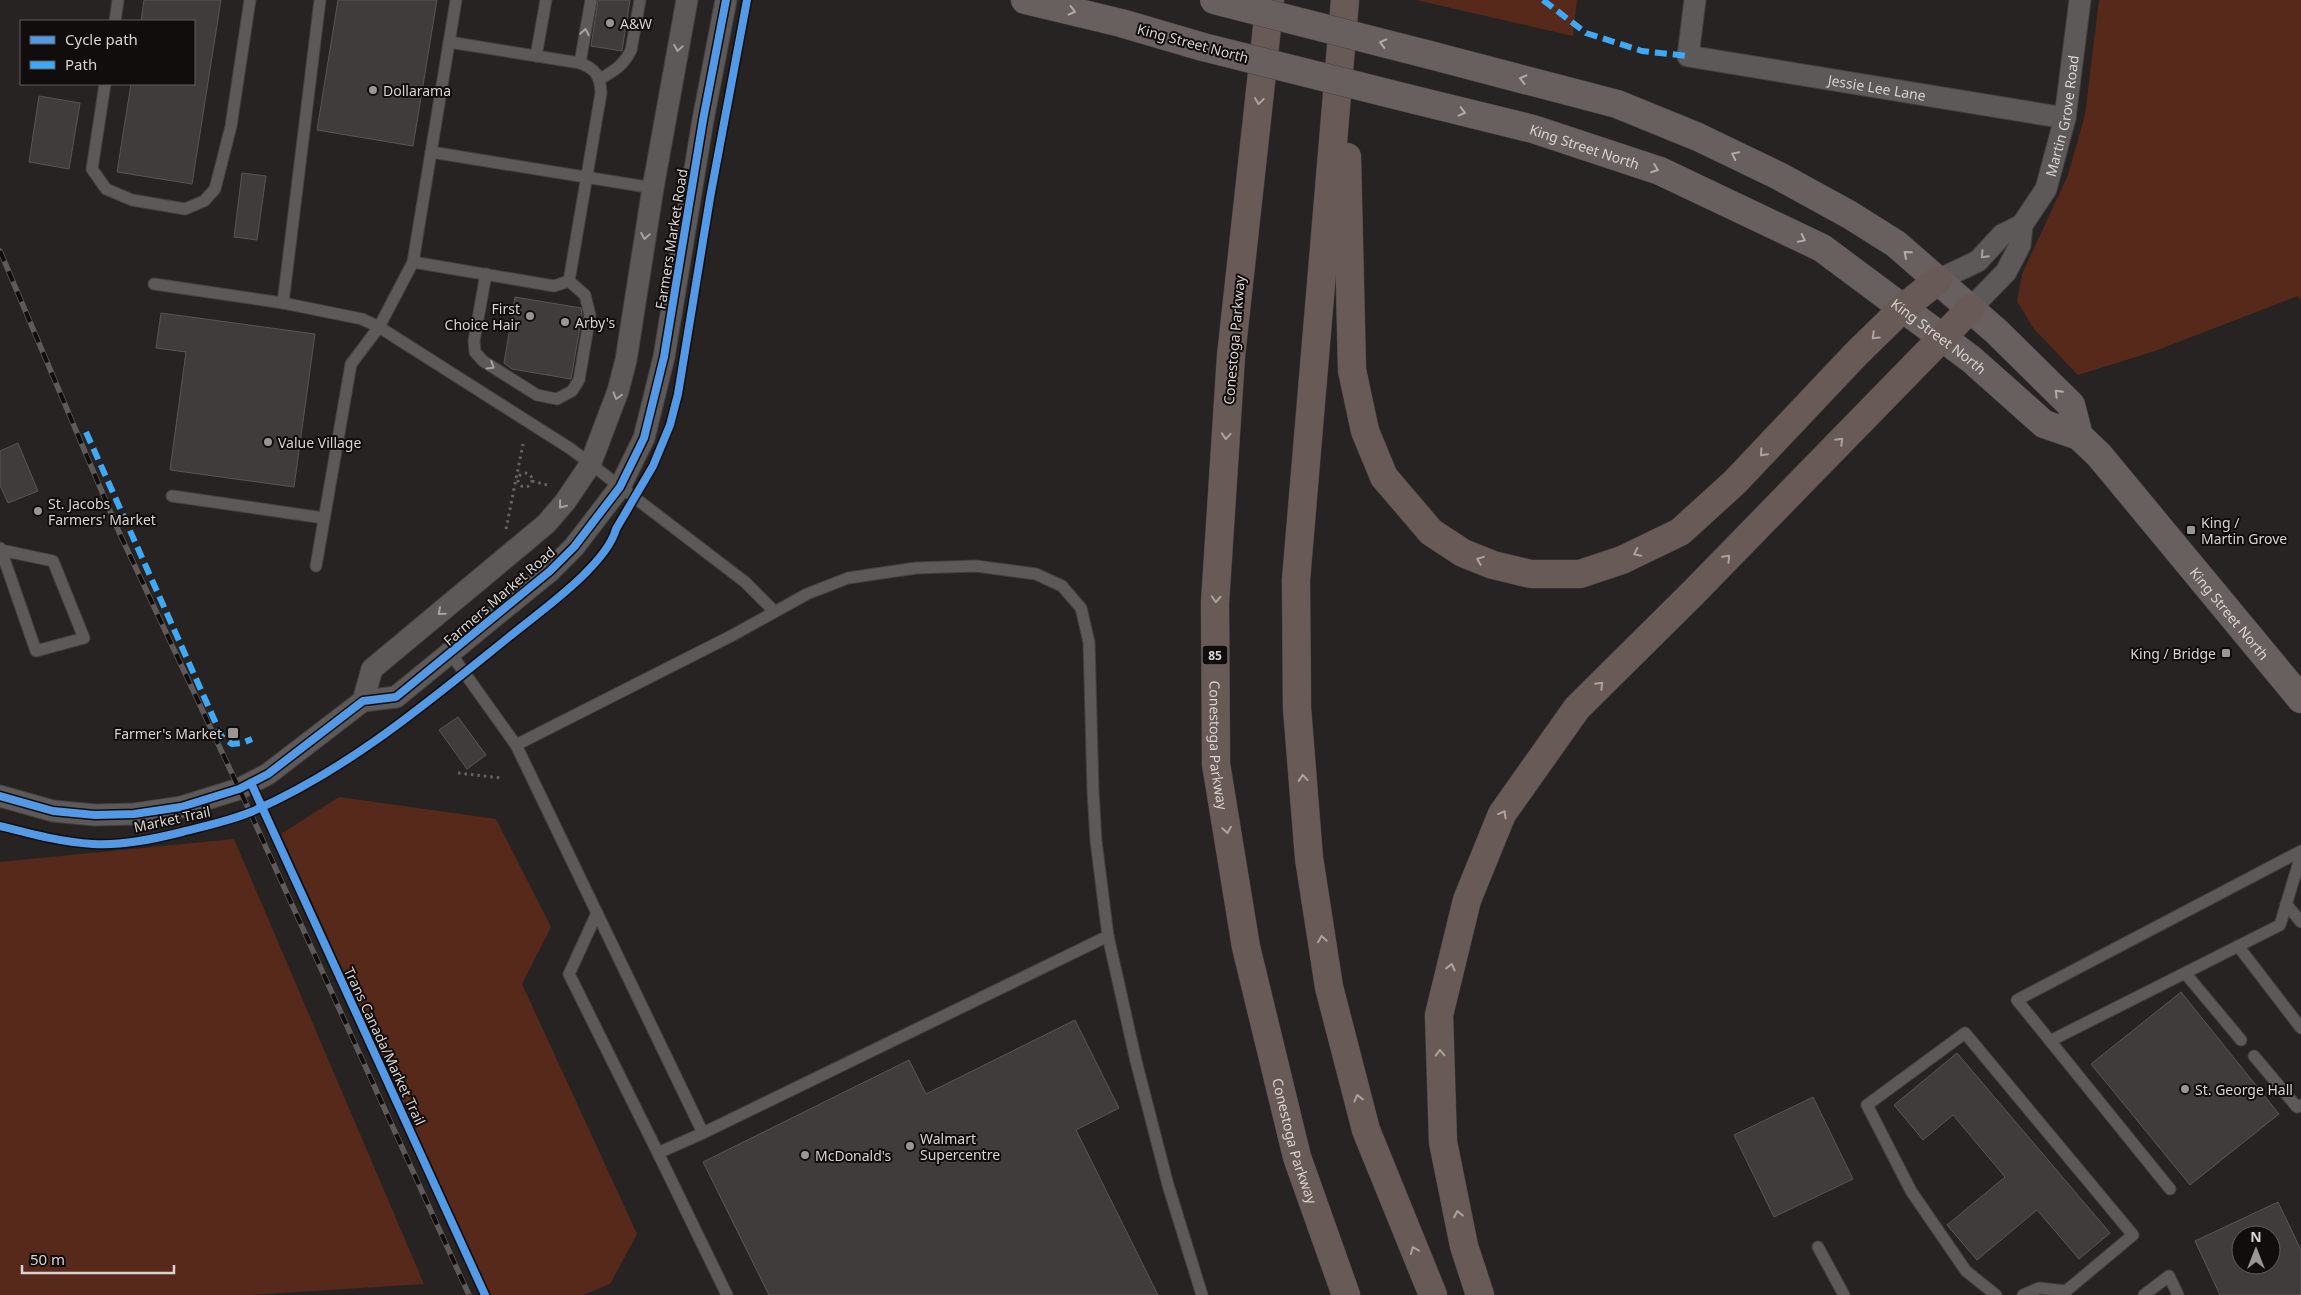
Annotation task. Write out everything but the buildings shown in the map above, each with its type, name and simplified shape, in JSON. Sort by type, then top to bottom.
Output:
[{"type":"highway","name":"Conestoga Parkway","points":[[1270,0],[1231,356],[1215,603],[1216,764],[1246,947],[1295,1148],[1346,1295]]},
{"type":"highway","points":[[1344,8],[1352,370],[1365,431],[1384,477],[1410,510],[1430,532],[1462,553],[1493,565],[1530,574],[1580,574],[1622,560],[1680,532],[1735,482],[1856,354],[1903,308],[1938,280]]},
{"type":"highway","points":[[1344,8],[1296,580],[1297,708],[1309,858],[1330,987],[1366,1130],[1433,1295]]},
{"type":"highway","points":[[1480,1295],[1464,1246],[1443,1142],[1439,1015],[1467,900],[1502,814],[1577,708],[1693,593],[1971,308]]},
{"type":"main road","name":"King Street North","points":[[1024,0],[1121,23],[1203,47],[1533,129],[1660,171],[1822,248],[1943,338],[2044,424],[2079,436],[2099,455],[2301,699]]},
{"type":"main road","points":[[1214,0],[1616,104],[1698,137],[1779,176],[1850,215],[1896,244],[1971,308],[2071,405],[2079,436]]},
{"type":"street","name":"Farmers Market Road","points":[[686,0],[653,188],[626,360],[609,420],[590,465],[565,502],[546,524],[372,669],[363,701],[396,697],[550,572],[595,522],[620,487],[644,438],[664,356],[703,120],[726,0]]},
{"type":"street","name":"Jessie Lee Lane","points":[[1695,0],[1688,56],[2065,118]]},
{"type":"street","name":"Martin Grove Road","points":[[1971,308],[2006,272],[2020,246],[2022,225],[2046,189],[2065,118],[2080,0]]},
{"type":"street","name":"Martin Grove Road","points":[[1938,280],[1978,261],[2002,235],[2022,225]]},
{"type":"street","points":[[0,796],[53,811],[94,815],[134,814],[181,808],[239,789],[268,774],[363,701]]},
{"type":"lane","points":[[115,20],[118,0]]},
{"type":"lane","points":[[105,85],[92,169],[106,189],[132,200],[185,209],[204,201],[215,189],[231,126],[250,0]]},
{"type":"lane","points":[[282,303],[320,0]]},
{"type":"lane","points":[[316,566],[351,364],[379,327],[413,262],[456,0]]},
{"type":"lane","points":[[536,56],[546,0]]},
{"type":"lane","points":[[580,63],[590,0]]},
{"type":"lane","points":[[600,79],[617,69],[632,50],[640,0]]},
{"type":"lane","points":[[449,42],[580,63],[592,68],[600,79],[601,93],[569,281]]},
{"type":"lane","points":[[431,152],[653,188]]},
{"type":"lane","points":[[413,262],[554,286],[569,281]]},
{"type":"lane","points":[[486,274],[474,341],[475,352],[483,361],[537,395],[553,399],[567,395],[580,380],[590,314],[585,295],[569,281]]},
{"type":"lane","points":[[154,284],[282,303],[362,319],[379,327],[571,449],[745,582],[774,611]]},
{"type":"lane","points":[[172,496],[324,518]]},
{"type":"lane","points":[[0,550],[53,561],[84,638],[36,651],[0,550]]},
{"type":"lane","points":[[516,745],[734,636],[774,611],[807,594],[848,578],[916,568],[976,566],[1036,574],[1062,586],[1081,608],[1088,642],[1095,816],[1108,936],[1136,1061],[1165,1175],[1202,1295]]},
{"type":"lane","points":[[451,654],[516,745],[703,1134]]},
{"type":"lane","points":[[2050,1041],[2280,925],[2301,853]]},
{"type":"lane","points":[[2170,1189],[2017,1000],[2301,853]]},
{"type":"lane","points":[[2286,904],[2301,922]]},
{"type":"lane","points":[[597,913],[569,974],[727,1295]]},
{"type":"lane","points":[[658,1153],[703,1134],[1108,936]]},
{"type":"lane","points":[[2238,946],[2300,1025]]},
{"type":"lane","points":[[2186,973],[2241,1040]]},
{"type":"lane","points":[[1996,1295],[1966,1271],[1917,1199],[1867,1105],[1965,1033],[2133,1235],[2066,1291],[2039,1288],[2022,1295]]},
{"type":"lane","points":[[2254,1056],[2297,1107],[2301,1105]]},
{"type":"lane","points":[[1818,1247],[1844,1295]]},
{"type":"lane","points":[[2144,1295],[2169,1276],[2178,1295]]},
{"type":"path","points":[[506,529],[522,444]]},
{"type":"path","points":[[516,478],[524,472],[528,473],[532,481],[551,486]]},
{"type":"path","points":[[516,478],[522,486],[530,485],[532,481]]},
{"type":"path","points":[[458,773],[501,778]]},
{"type":"shaded area","points":[[1416,0],[1577,0],[1573,36]]},
{"type":"shaded area","points":[[2099,0],[2301,0],[2301,301],[2298,296],[2155,351],[2078,375],[2034,329],[2017,301],[2022,274],[2068,175],[2085,115]]},
{"type":"shaded area","points":[[339,797],[496,819],[551,927],[522,984],[637,1234],[610,1284],[583,1295],[491,1295],[281,834]]},
{"type":"shaded area","points":[[234,839],[424,1284],[250,1295],[0,1295],[0,862]]},
{"type":"railway","points":[[0,251],[119,532],[250,812],[469,1295]]},
{"type":"marked path","points":[[1543,0],[1586,33],[1642,51],[1688,56]]},
{"type":"marked path","points":[[86,432],[222,737],[232,744],[252,739]]},
{"type":"cycle path","name":"Market Trail","points":[[0,796],[53,811],[95,815],[134,814],[181,807],[239,789],[268,774],[363,701],[396,697],[550,571],[574,547],[620,487],[644,438],[664,357],[703,120],[726,0]]},
{"type":"cycle path","name":"Market Trail","points":[[0,826],[69,841],[115,844],[171,835],[226,821],[251,812],[321,776],[386,733],[448,686],[553,602],[586,573],[610,543],[616,529],[653,466],[670,425],[678,394],[710,198],[747,0]]},
{"type":"cycle path","name":"Trans Canada/Market Trail","points":[[251,783],[485,1295]]},
{"type":"place","name":"A&W","points":[[610,23]]},
{"type":"place","name":"Dollarama","points":[[373,90]]},
{"type":"place","name":"First Choice Hair","points":[[530,316]]},
{"type":"place","name":"Arby's","points":[[565,322]]},
{"type":"place","name":"Value Village","points":[[268,442]]},
{"type":"place","name":"St. Jacobs Farmers' Market","points":[[38,511]]},
{"type":"place","name":"King / Martin Grove","points":[[2191,530]]},
{"type":"place","name":"King / Bridge","points":[[2226,653]]},
{"type":"place","name":"Farmer's Market","points":[[233,733]]},
{"type":"place","name":"St. George Hall","points":[[2185,1089]]},
{"type":"place","name":"Walmart Supercentre","points":[[910,1146]]},
{"type":"place","name":"McDonald's","points":[[805,1155]]}]
